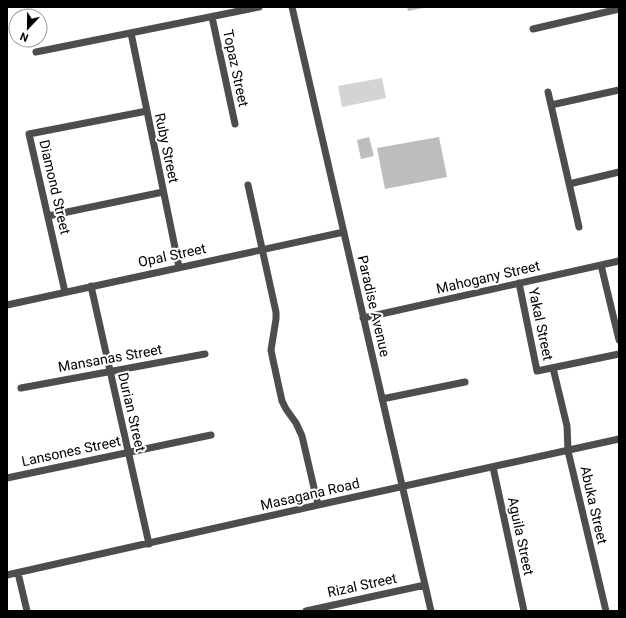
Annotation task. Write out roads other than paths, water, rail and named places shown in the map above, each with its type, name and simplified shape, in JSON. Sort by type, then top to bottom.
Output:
[{"type":"street","name":"Topaz Street","points":[[36,52],[259,7]]},
{"type":"street","name":"Paradise Avenue","points":[[292,7],[431,611]]},
{"type":"street","points":[[533,29],[619,9]]},
{"type":"street","name":"Topaz Street","points":[[212,17],[235,124]]},
{"type":"street","name":"Ruby Street","points":[[131,33],[179,267]]},
{"type":"street","points":[[551,105],[619,90]]},
{"type":"street","points":[[548,92],[579,227]]},
{"type":"street","name":"Diamond Street","points":[[65,292],[29,134],[146,111]]},
{"type":"street","points":[[569,184],[619,172]]},
{"type":"street","points":[[248,185],[261,250],[276,312],[271,350],[272,360],[282,401],[296,423],[302,436],[318,505]]},
{"type":"street","points":[[48,216],[163,192]]},
{"type":"street","name":"Opal Street","points":[[7,305],[344,232]]},
{"type":"street","name":"Mahogany Street","points":[[363,318],[619,261]]},
{"type":"street","points":[[601,265],[619,340]]},
{"type":"street","name":"Yakal Street","points":[[518,283],[538,371],[553,368]]},
{"type":"street","name":"Durian Street","points":[[91,286],[149,544]]},
{"type":"street","name":"Mansanas Street","points":[[20,388],[205,354]]},
{"type":"street","points":[[553,368],[619,354]]},
{"type":"street","name":"Abuka Street","points":[[553,368],[567,426],[568,451],[606,611]]},
{"type":"street","points":[[382,399],[465,382]]},
{"type":"street","name":"Lansones Street","points":[[7,478],[211,435]]},
{"type":"street","name":"Masagana Road","points":[[7,575],[318,505],[619,440]]},
{"type":"street","name":"Aguila Street","points":[[493,468],[524,611]]},
{"type":"street","points":[[18,573],[28,611]]},
{"type":"street","name":"Rizal Street","points":[[306,611],[425,585]]}]
